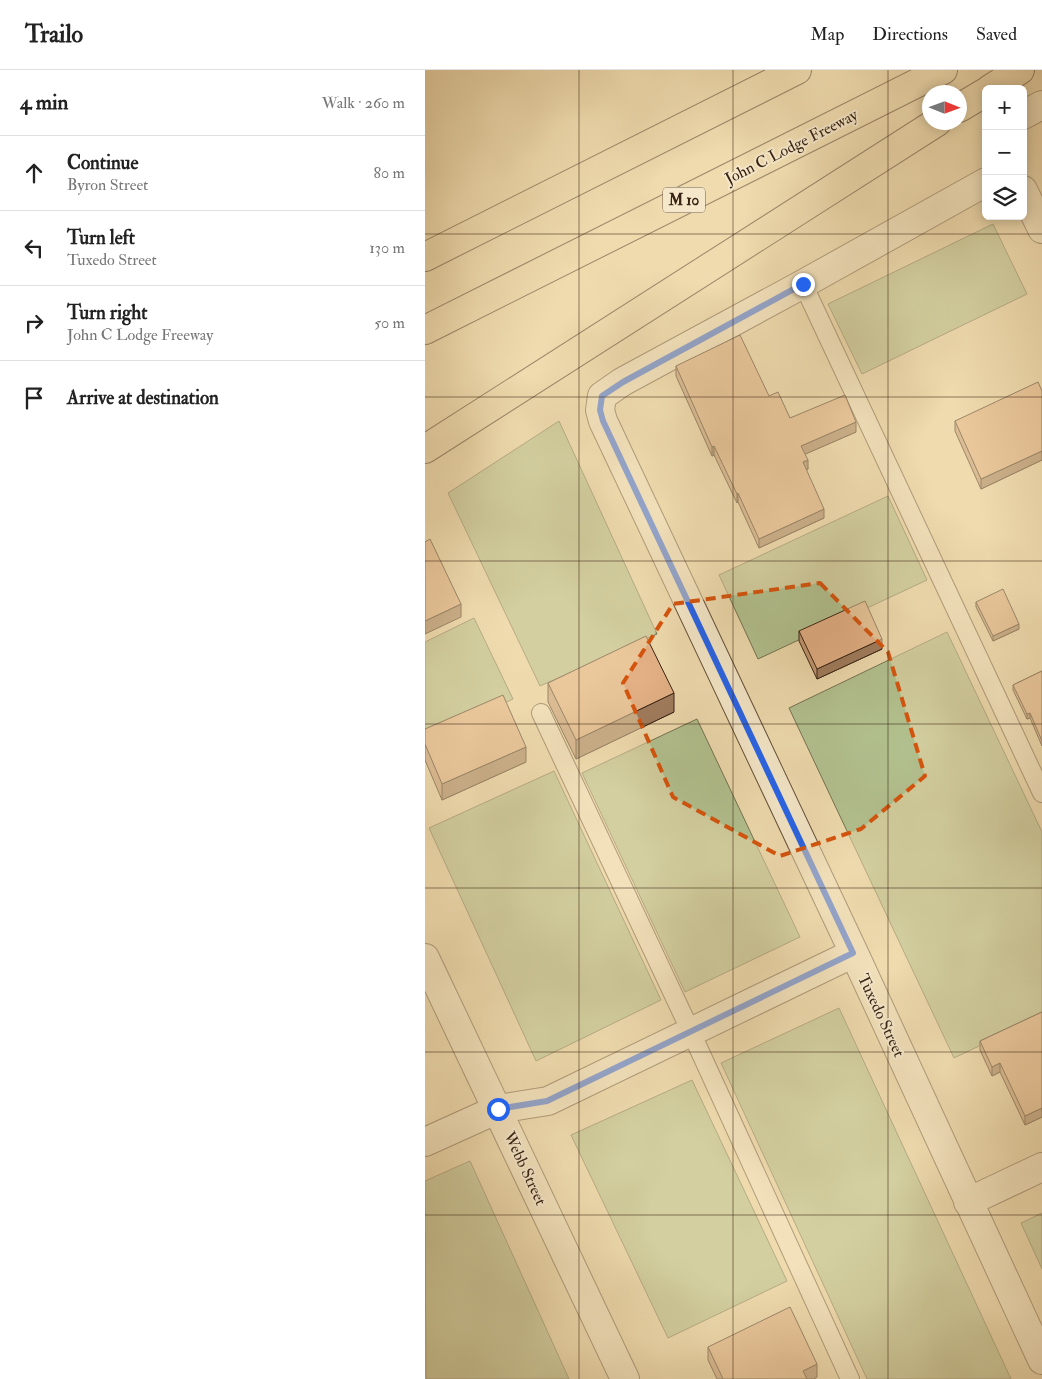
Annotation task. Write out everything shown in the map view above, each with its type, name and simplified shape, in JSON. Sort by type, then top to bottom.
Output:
[{"type":"highway","points":[[425,257],[797,70]]},
{"type":"highway","name":"John C Lodge Freeway","points":[[425,330],[943,70]]},
{"type":"highway","points":[[996,85],[1020,70]]},
{"type":"highway","points":[[967,103],[982,94]]},
{"type":"highway","points":[[425,449],[924,130]]},
{"type":"street","points":[[1027,113],[1042,105]]},
{"type":"street","points":[[803,284],[982,184]]},
{"type":"street","points":[[1027,198],[1042,229]]},
{"type":"street","name":"Tuxedo Street","points":[[803,284],[623,382],[602,396],[600,410],[603,421],[1042,1360]]},
{"type":"street","points":[[425,1142],[498,1109],[547,1101],[853,953]]},
{"type":"street","name":"Webb Street","points":[[425,958],[625,1379]]},
{"type":"street","points":[[968,1202],[1042,1167]]},
{"type":"lane","points":[[803,284],[1042,793]]},
{"type":"lane","points":[[541,713],[691,1032],[850,1379]]},
{"type":"highlighted area","points":[[820,583],[888,652],[925,776],[861,829],[780,856],[673,797],[623,683],[673,604]]},
{"type":"green space","points":[[993,224],[1027,294],[862,374],[828,304]]},
{"type":"green space","points":[[559,421],[657,634],[540,686],[448,493]]},
{"type":"green space","points":[[888,496],[927,580],[758,659],[719,575]]},
{"type":"green space","points":[[474,618],[513,699],[425,741],[425,642]]},
{"type":"green space","points":[[947,632],[1042,832],[1042,1016],[954,1058],[789,708]]},
{"type":"green space","points":[[697,719],[800,937],[685,992],[582,773]]},
{"type":"green space","points":[[554,771],[661,1000],[536,1061],[429,828]]},
{"type":"green space","points":[[839,1008],[1011,1379],[867,1379],[721,1063]]},
{"type":"green space","points":[[692,1080],[787,1281],[668,1338],[571,1135]]},
{"type":"green space","points":[[470,1161],[569,1379],[426,1379],[425,1181]]},
{"type":"green space","points":[[1042,1213],[1042,1269],[1021,1223]]},
{"type":"building","points":[[740,335],[769,396],[778,392],[790,418],[845,395],[856,422],[801,446],[808,460],[803,462],[824,509],[759,539],[714,446],[712,447],[676,366]]},
{"type":"building","points":[[1038,382],[1042,391],[1042,451],[981,479],[955,421]]},
{"type":"building","points":[[430,539],[461,604],[425,621],[425,542]]},
{"type":"building","points":[[1003,589],[1019,624],[993,636],[976,602]]},
{"type":"building","points":[[865,601],[882,639],[817,669],[799,631]]},
{"type":"building","points":[[646,636],[674,693],[576,740],[548,683]]},
{"type":"building","points":[[1042,671],[1042,741],[1030,713],[1027,714],[1013,685]]},
{"type":"building","points":[[503,695],[526,747],[442,784],[425,744],[425,729]]},
{"type":"building","points":[[1042,1012],[1042,1108],[1025,1116],[1000,1063],[992,1067],[980,1041]]},
{"type":"building","points":[[790,1307],[817,1364],[803,1371],[807,1379],[723,1379],[708,1347]]},
{"type":"route","points":[[498,1109],[547,1101],[853,953],[603,421],[600,410],[602,396],[623,382],[803,284]]}]
